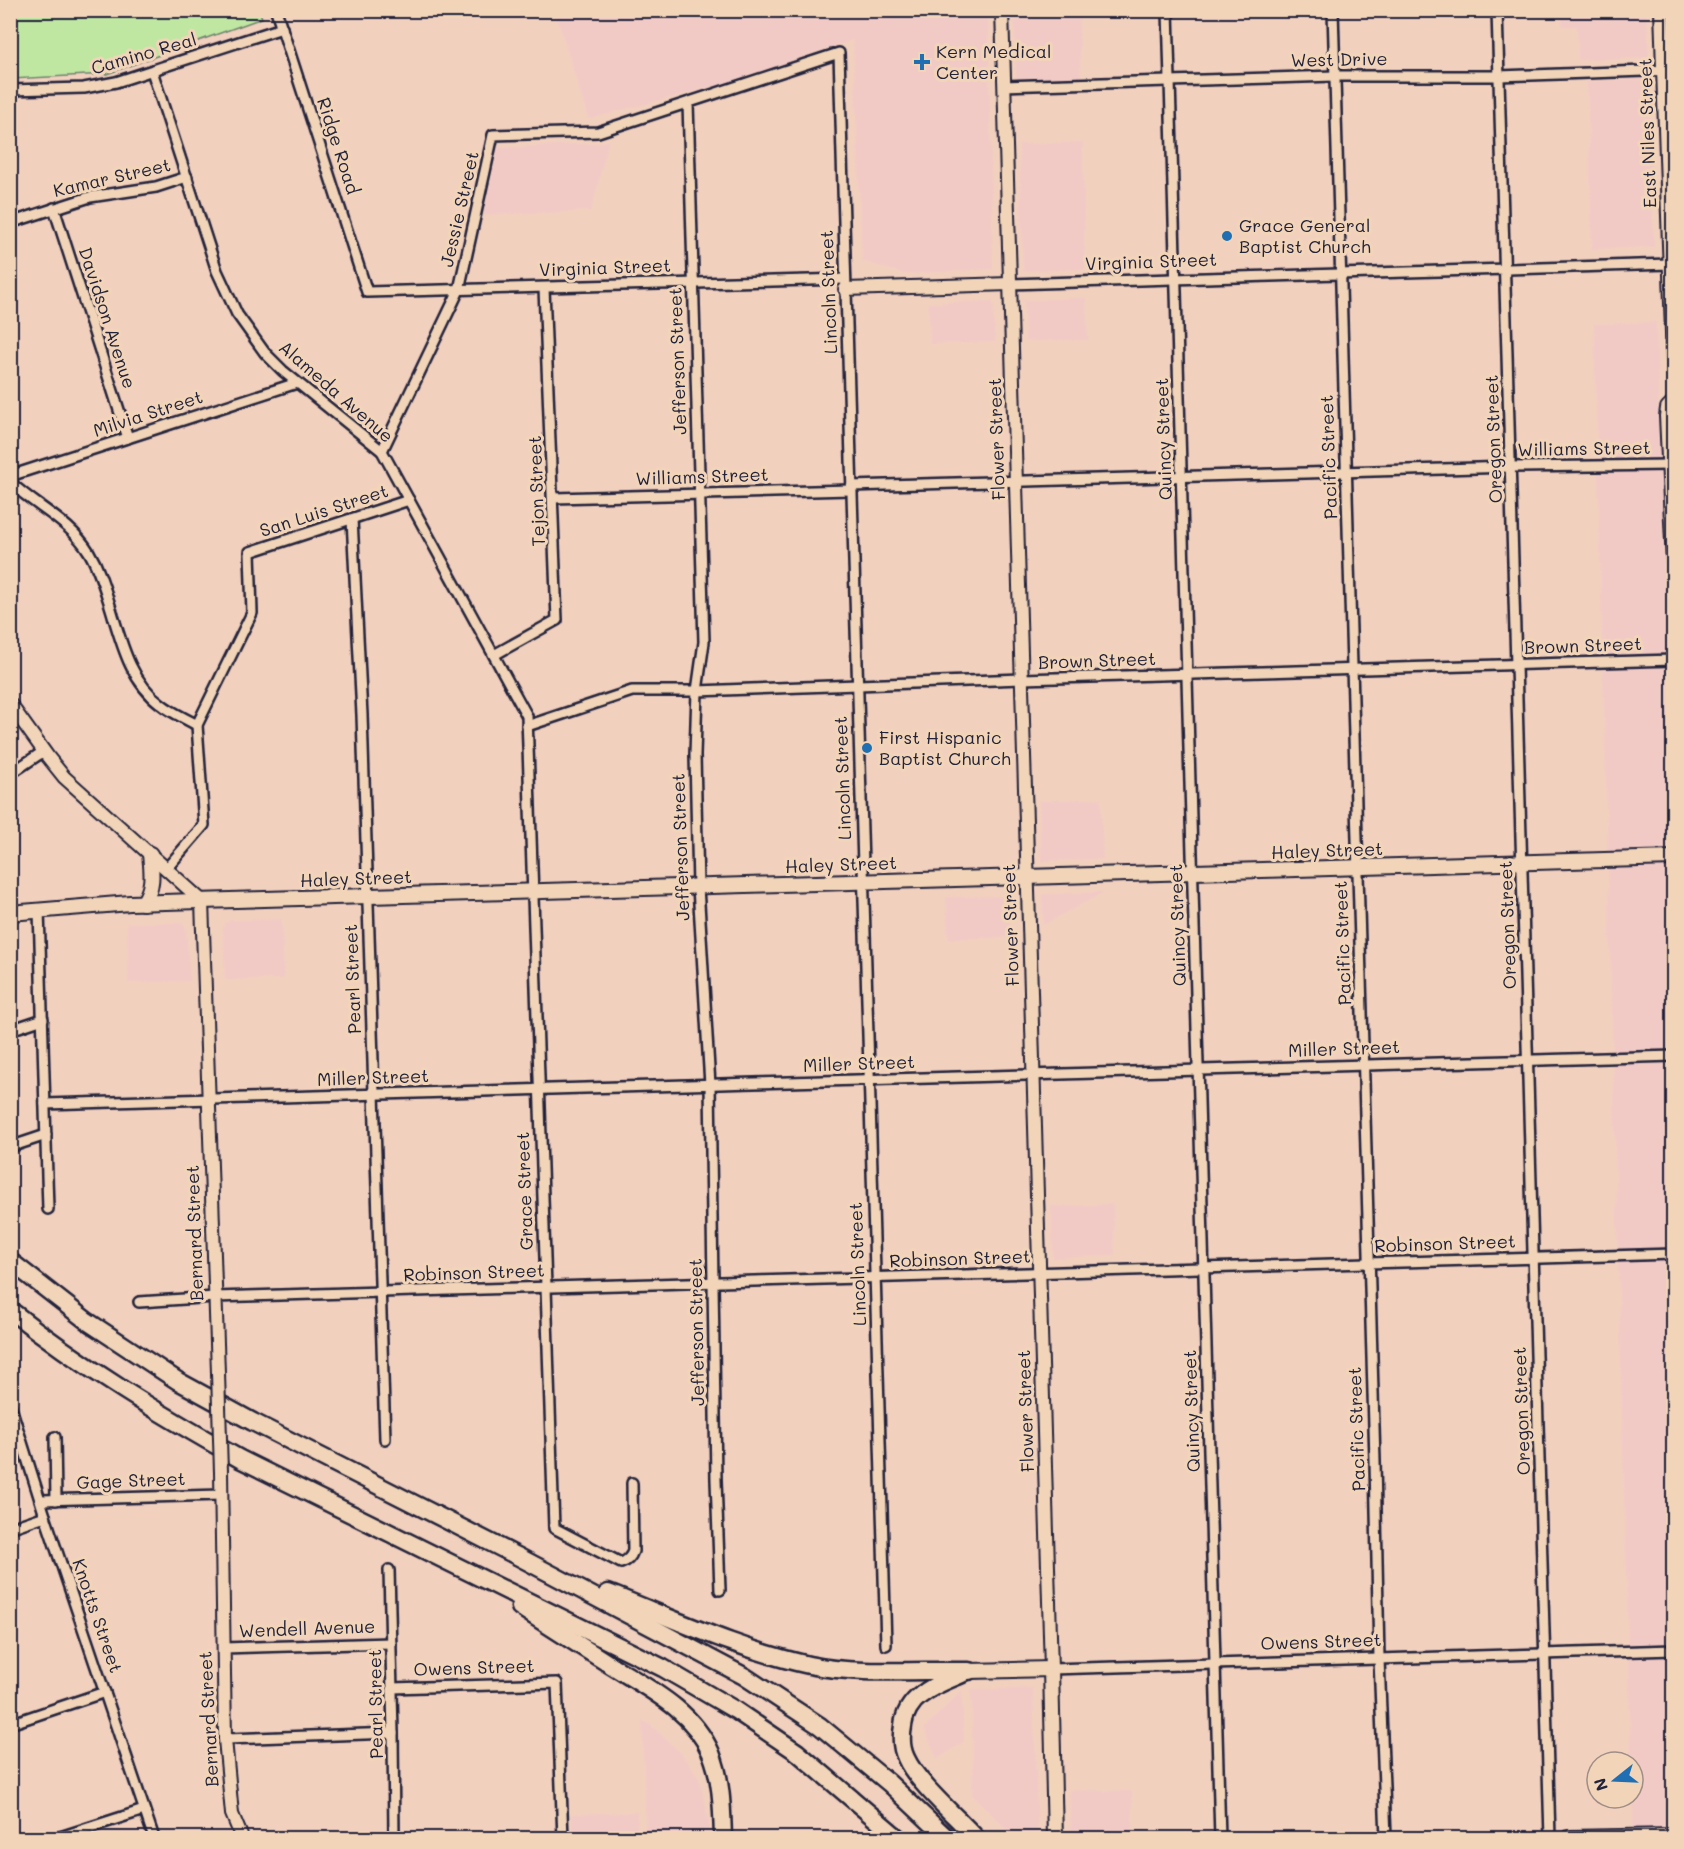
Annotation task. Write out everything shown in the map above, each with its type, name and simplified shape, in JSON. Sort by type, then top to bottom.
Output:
[{"type":"highway","points":[[10,1261],[87,1321],[178,1381],[253,1422],[712,1657],[782,1700],[820,1726],[889,1783],[946,1839]]},
{"type":"highway","points":[[10,1310],[120,1388],[257,1468],[663,1668],[735,1710],[797,1752],[898,1839]]},
{"type":"highway","points":[[519,1557],[737,1643],[785,1659],[812,1665],[862,1670],[969,1671]]},
{"type":"highway","points":[[458,1568],[667,1701],[694,1725],[710,1751],[716,1768],[722,1801],[723,1839]]},
{"type":"highway","points":[[969,1671],[934,1686],[920,1695],[910,1706],[903,1720],[902,1746],[906,1759],[915,1774],[976,1839]]},
{"type":"main road","name":"East Niles Street","points":[[1662,10],[1669,70],[1674,362]]},
{"type":"main road","points":[[1674,402],[1668,408],[1667,416],[1674,564]]},
{"type":"main road","points":[[143,903],[152,884],[150,854]]},
{"type":"main road","name":"Haley Street","points":[[10,913],[202,901],[1674,858]]},
{"type":"main road","name":"Owens Street","points":[[969,1671],[1052,1669]]},
{"type":"main road","name":"Flower Street","points":[[1052,1669],[1055,1839]]},
{"type":"main road","points":[[1568,1839],[1674,1836]]},
{"type":"street","name":"Ridge Road","points":[[276,10],[367,292]]},
{"type":"street","name":"Flower Street","points":[[1002,10],[1052,1669]]},
{"type":"street","name":"Quincy Street","points":[[1168,10],[1220,1839]]},
{"type":"street","name":"Pacific Street","points":[[1333,10],[1386,1839]]},
{"type":"street","name":"Oregon Street","points":[[1497,10],[1550,1839]]},
{"type":"street","name":"Camino Real","points":[[10,90],[84,88],[116,82],[282,28]]},
{"type":"street","name":"Jessie Street","points":[[382,451],[459,290],[493,135],[598,132],[839,54]]},
{"type":"street","name":"Lincoln Street","points":[[839,54],[886,1646]]},
{"type":"street","name":"West Drive","points":[[1004,86],[1335,76],[1498,76],[1669,70]]},
{"type":"street","name":"Alameda Avenue","points":[[152,71],[217,271],[232,305],[265,353],[297,383],[382,451],[527,716],[527,726]]},
{"type":"street","name":"Jefferson Street","points":[[688,103],[704,642],[697,691],[695,756],[698,887],[710,1085],[720,1590]]},
{"type":"street","name":"Kamar Street","points":[[10,223],[90,197],[156,187],[187,177]]},
{"type":"street","name":"Davidson Avenue","points":[[54,208],[128,438]]},
{"type":"street","name":"Virginia Street","points":[[367,292],[693,284],[1010,284],[1672,264]]},
{"type":"street","name":"Tejon Street","points":[[494,655],[557,620],[544,288]]},
{"type":"street","name":"Milvia Street","points":[[10,476],[297,383]]},
{"type":"street","name":"Williams Street","points":[[554,498],[1511,467],[1670,465]]},
{"type":"street","points":[[10,482],[23,494],[59,518],[81,541],[99,571],[126,655],[140,682],[159,703],[197,725],[204,825],[166,869]]},
{"type":"street","name":"San Luis Street","points":[[197,725],[252,613],[250,552],[409,500]]},
{"type":"street","name":"Pearl Street","points":[[352,519],[362,715],[385,1438]]},
{"type":"street","name":"Brown Street","points":[[527,726],[632,692],[1674,660]]},
{"type":"street","points":[[10,704],[44,751],[77,789],[202,901]]},
{"type":"street","name":"Grace Street","points":[[527,726],[544,1288],[554,1528],[621,1563],[626,1562],[633,1551],[632,1483]]},
{"type":"street","points":[[10,774],[44,751]]},
{"type":"street","name":"Bernard Street","points":[[202,901],[221,1472],[225,1738],[232,1814],[242,1839]]},
{"type":"street","points":[[39,910],[48,1209]]},
{"type":"street","points":[[10,1030],[43,1019]]},
{"type":"street","name":"Miller Street","points":[[45,1104],[1674,1056]]},
{"type":"street","points":[[10,1147],[46,1135]]},
{"type":"street","name":"Robinson Street","points":[[139,1302],[215,1297],[1674,1254]]},
{"type":"street","name":"Knotts Street","points":[[11,1405],[45,1516],[154,1839]]},
{"type":"street","points":[[55,1437],[56,1500]]},
{"type":"street","name":"Gage Street","points":[[41,1500],[221,1495]]},
{"type":"street","points":[[10,1528],[45,1516]]},
{"type":"street","name":"Pearl Street","points":[[389,1570],[394,1839]]},
{"type":"street","name":"Wendell Avenue","points":[[224,1648],[391,1643]]},
{"type":"street","name":"Owens Street","points":[[1052,1669],[1674,1650]]},
{"type":"street","name":"Owens Street","points":[[392,1688],[557,1683],[563,1839]]},
{"type":"street","points":[[10,1724],[105,1692]]},
{"type":"street","points":[[225,1738],[393,1733]]},
{"type":"street","points":[[57,1839],[144,1810]]},
{"type":"shaded area","points":[[555,11],[988,11],[993,269],[905,274],[862,261],[853,40],[722,84],[588,119]]},
{"type":"shaded area","points":[[1014,11],[1079,11],[1081,81],[1019,82],[1016,76]]},
{"type":"shaded area","points":[[1562,11],[1647,11],[1649,58],[1578,60],[1577,26],[1562,26]]},
{"type":"shaded area","points":[[1649,79],[1654,247],[1592,249],[1587,81]]},
{"type":"shaded area","points":[[609,140],[591,211],[483,215],[498,148],[597,143]]},
{"type":"shaded area","points":[[1083,142],[1085,269],[1023,271],[1019,144]]},
{"type":"shaded area","points":[[1086,298],[1088,340],[1025,341],[1024,300]]},
{"type":"shaded area","points":[[993,301],[995,342],[930,344],[928,303]]},
{"type":"shaded area","points":[[1656,322],[1674,896],[1673,1838],[1633,1838],[1633,1810],[1645,1810],[1645,1750],[1631,1750],[1594,324]]},
{"type":"shaded area","points":[[1101,798],[1103,859],[1041,861],[1039,801]]},
{"type":"shaded area","points":[[1104,892],[1043,925],[1042,894]]},
{"type":"shaded area","points":[[1009,896],[1010,937],[948,939],[946,897]]},
{"type":"shaded area","points":[[282,919],[284,979],[225,980],[223,928],[225,923],[230,920]]},
{"type":"shaded area","points":[[127,923],[183,923],[186,928],[190,981],[128,983]]},
{"type":"shaded area","points":[[1113,1204],[1115,1255],[1053,1258],[1051,1206]]},
{"type":"shaded area","points":[[1033,1688],[1038,1838],[1015,1838],[972,1795],[971,1690]]},
{"type":"shaded area","points":[[962,1690],[964,1742],[937,1759],[924,1728]]},
{"type":"shaded area","points":[[642,1720],[650,1724],[682,1754],[700,1780],[712,1838],[646,1838]]},
{"type":"shaded area","points":[[1069,1790],[1132,1791],[1133,1838],[1071,1838]]},
{"type":"shaded area","points":[[637,1812],[638,1838],[572,1838],[572,1814]]},
{"type":"green space","points":[[259,10],[262,18],[107,74],[11,79],[11,11]]},
{"type":"place","name":"Kern Medical Center","points":[[922,62]]},
{"type":"place","name":"Grace General Baptist Church","points":[[1227,236]]},
{"type":"place","name":"First Hispanic Baptist Church","points":[[867,748]]}]
